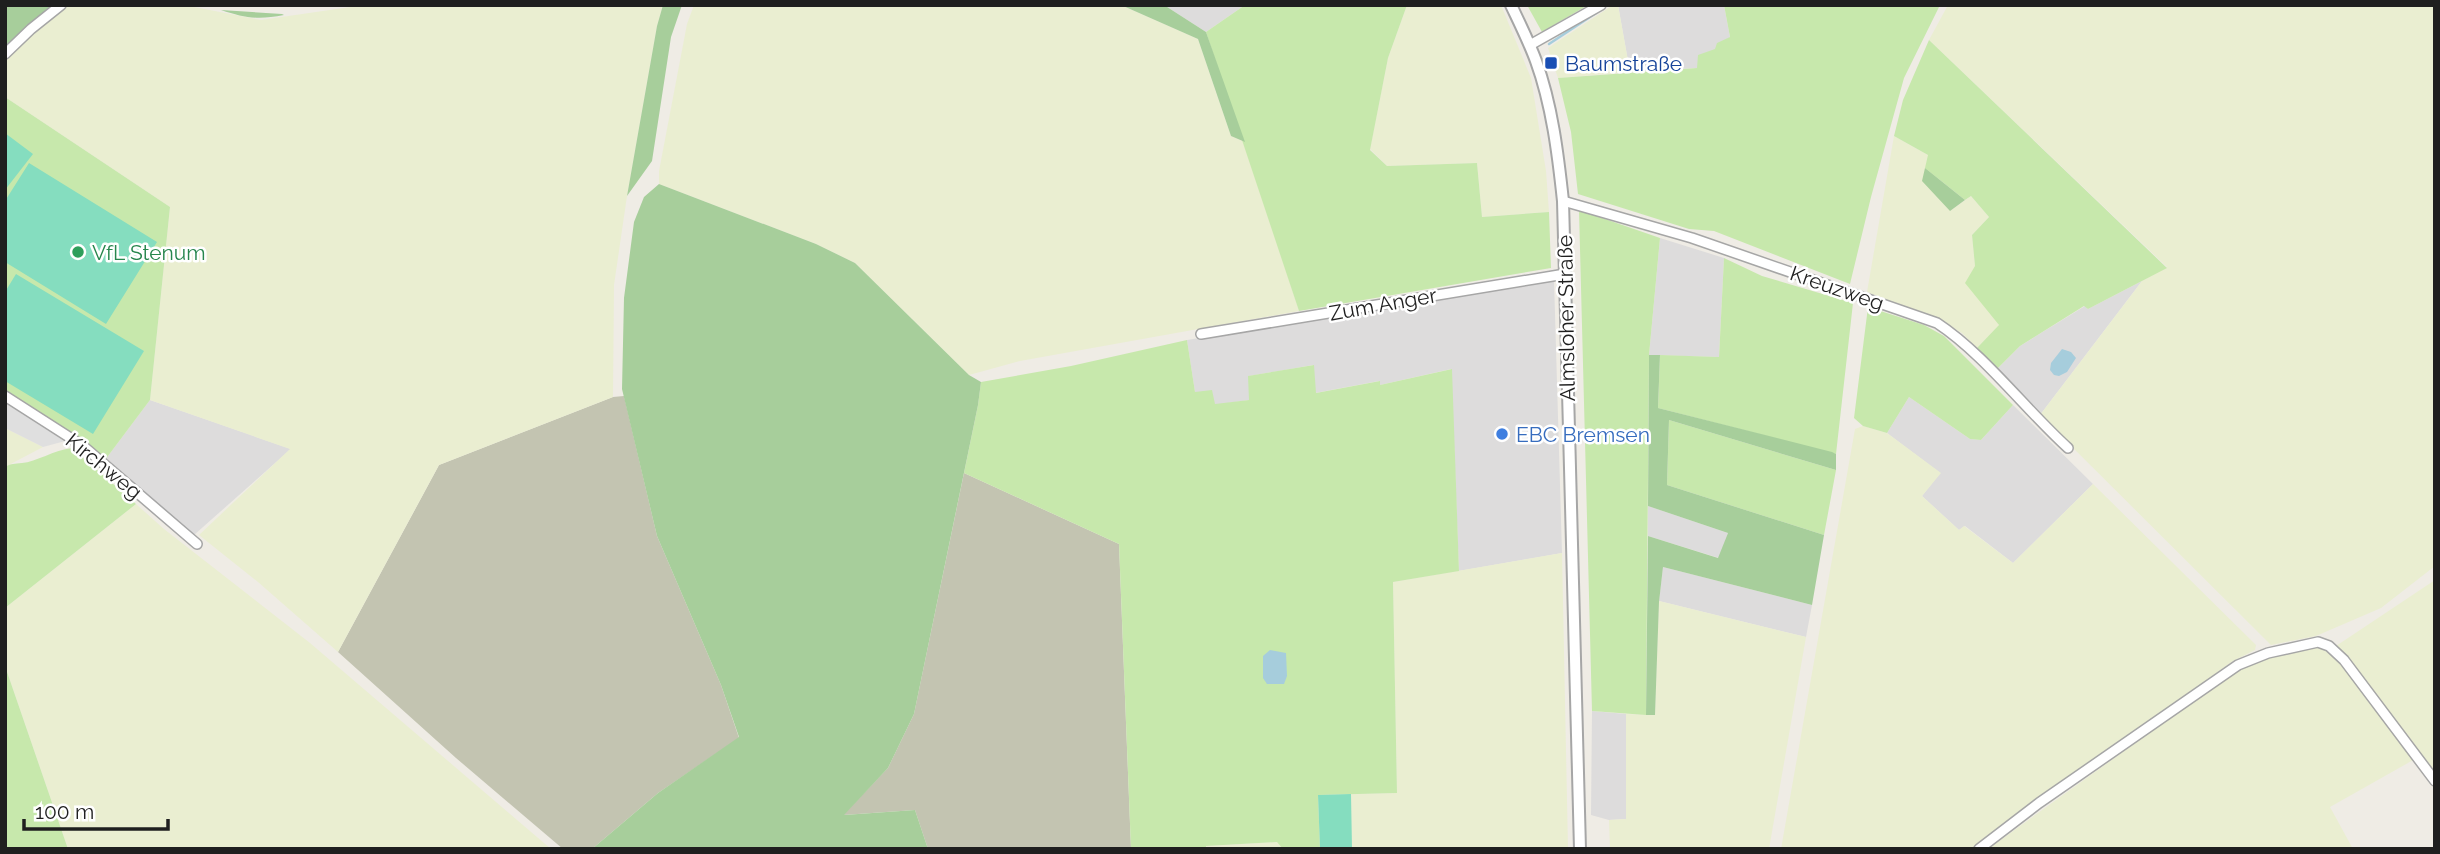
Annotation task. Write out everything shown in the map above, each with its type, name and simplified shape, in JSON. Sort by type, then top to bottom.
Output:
[{"type":"street","points":[[5,54],[61,5]]},
{"type":"street","name":"Almsloher Straße","points":[[1511,5],[1530,45],[1546,97],[1555,138],[1563,201],[1580,849]]},
{"type":"street","points":[[1530,45],[1601,5]]},
{"type":"street","name":"Kreuzweg","points":[[1563,201],[1692,238],[1937,323],[1958,337],[2068,448]]},
{"type":"street","name":"Zum Anger","points":[[1201,334],[1565,274]]},
{"type":"street","name":"Kirchweg","points":[[5,396],[83,446],[197,544]]},
{"type":"street","points":[[1979,849],[2039,803],[2238,665],[2268,653],[2318,642],[2329,646],[2344,660],[2435,781]]},
{"type":"shaded area","points":[[69,5],[184,5],[261,20],[364,5],[663,5],[627,196],[614,285],[613,397],[439,465],[338,652],[199,535],[290,449],[150,400],[170,207],[5,97],[5,58],[32,31]]},
{"type":"shaded area","points":[[694,5],[1121,5],[1198,39],[1231,136],[1245,142],[1299,311],[1020,361],[969,375],[855,263],[816,244],[659,184],[659,171],[687,24]]},
{"type":"shaded area","points":[[1164,5],[1245,5],[1206,32]]},
{"type":"shaded area","points":[[1407,5],[1501,5],[1531,78],[1546,171],[1549,212],[1482,217],[1477,163],[1387,166],[1370,149],[1388,58]]},
{"type":"shaded area","points":[[1613,5],[1618,5],[1630,72],[1558,78],[1548,48]]},
{"type":"shaded area","points":[[1618,5],[1724,5],[1730,37],[1697,68],[1630,72]]},
{"type":"shaded area","points":[[1948,5],[2435,5],[2435,566],[2381,608],[2316,636],[2271,645],[2040,415],[2142,281],[2167,267],[1929,40]]},
{"type":"shaded area","points":[[1894,136],[1928,155],[1950,211],[1971,196],[1989,217],[1972,235],[1975,266],[1999,326],[1977,348],[1962,333],[1939,320],[1867,292]]},
{"type":"shaded area","points":[[1660,238],[1724,258],[1719,357],[1649,355]]},
{"type":"shaded area","points":[[1554,280],[1562,553],[1459,571],[1451,369],[1380,385],[1379,381],[1315,393],[1313,365],[1249,376],[1249,400],[1214,405],[1195,392],[1187,340]]},
{"type":"shaded area","points":[[2142,281],[2040,415],[1996,370],[2020,346],[2085,306],[2088,309]]},
{"type":"shaded area","points":[[624,396],[657,536],[721,685],[739,738],[658,793],[592,849],[563,849],[338,652],[439,465],[613,397]]},
{"type":"shaded area","points":[[1909,397],[1970,439],[1981,440],[2013,405],[2093,484],[2013,563],[1965,526],[1959,530],[1922,496],[1940,473],[1887,433]]},
{"type":"shaded area","points":[[150,400],[291,449],[194,535],[105,460]]},
{"type":"shaded area","points":[[5,402],[69,440],[43,447],[5,428]]},
{"type":"shaded area","points":[[1863,426],[1887,433],[1941,473],[1922,496],[1959,530],[1964,526],[2013,563],[2093,484],[2256,645],[2255,650],[2233,661],[1972,849],[1781,849],[1855,429]]},
{"type":"shaded area","points":[[5,428],[43,447],[5,467]]},
{"type":"shaded area","points":[[964,473],[1119,544],[1131,849],[928,849],[915,810],[843,815],[888,768],[914,714]]},
{"type":"shaded area","points":[[136,504],[310,643],[551,849],[68,849],[5,666],[5,608]]},
{"type":"shaded area","points":[[1648,506],[1728,533],[1719,558],[1648,536]]},
{"type":"shaded area","points":[[1562,553],[1568,849],[1320,849],[1318,795],[1397,793],[1393,582]]},
{"type":"shaded area","points":[[1663,567],[1812,605],[1806,637],[1659,601]]},
{"type":"shaded area","points":[[2435,580],[2435,773],[2336,646]]},
{"type":"shaded area","points":[[1659,601],[1806,637],[1769,849],[1610,849],[1609,820],[1626,819],[1626,714],[1655,715]]},
{"type":"shaded area","points":[[2319,647],[2329,650],[2415,759],[2330,807],[2353,849],[1988,849],[2238,669],[2269,657]]},
{"type":"shaded area","points":[[1592,711],[1626,714],[1626,819],[1609,820],[1591,815]]},
{"type":"shaded area","points":[[1278,842],[1283,849],[1206,849],[1206,846]]},
{"type":"green space","points":[[5,5],[56,5],[5,49]]},
{"type":"green space","points":[[663,5],[682,5],[671,37],[652,161],[627,196],[657,26]]},
{"type":"green space","points":[[1121,5],[1164,5],[1206,32],[1245,142],[1231,136],[1198,39]]},
{"type":"green space","points":[[1245,5],[1407,5],[1388,58],[1370,150],[1387,166],[1477,163],[1482,217],[1549,212],[1551,268],[1299,311],[1206,32]]},
{"type":"green space","points":[[1527,5],[1588,5],[1542,32]]},
{"type":"green space","points":[[1724,5],[1940,5],[1904,78],[1850,284],[1714,231],[1689,229],[1578,194],[1571,132],[1558,78],[1697,68],[1698,55],[1715,49],[1717,43],[1730,37]]},
{"type":"green space","points":[[221,10],[282,14],[284,15],[252,17]]},
{"type":"green space","points":[[1929,40],[2167,268],[2088,309],[2084,306],[2020,346],[1996,370],[1977,348],[1999,325],[1965,283],[1975,266],[1972,235],[1989,217],[1971,196],[1965,200],[1925,168],[1928,155],[1894,136],[1903,100]]},
{"type":"green space","points":[[5,97],[170,207],[150,400],[105,460],[80,438],[5,392]]},
{"type":"green space","points":[[5,133],[33,154],[5,190]]},
{"type":"green space","name":"VfL Stenum","points":[[29,163],[157,242],[106,324],[5,262],[5,201]]},
{"type":"green space","points":[[1925,168],[1965,200],[1950,211],[1922,181]]},
{"type":"green space","points":[[659,184],[816,244],[855,263],[969,375],[981,382],[914,714],[888,768],[844,815],[915,810],[928,849],[592,849],[658,793],[739,737],[721,685],[657,536],[622,389],[624,298],[634,222],[644,197]]},
{"type":"green space","points":[[1579,210],[1660,238],[1649,355],[1646,715],[1592,711]]},
{"type":"green space","points":[[1724,258],[1762,276],[1853,303],[1836,454],[1658,408],[1660,355],[1719,357]]},
{"type":"green space","points":[[16,274],[144,351],[93,434],[5,381],[5,292]]},
{"type":"green space","points":[[1868,307],[1924,325],[1944,336],[2013,405],[1981,440],[1970,439],[1909,397],[1887,433],[1863,426],[1854,418]]},
{"type":"green space","points":[[1187,340],[1195,392],[1212,390],[1215,404],[1249,400],[1248,376],[1314,365],[1316,393],[1380,381],[1380,385],[1452,369],[1459,571],[1393,582],[1397,793],[1318,795],[1320,849],[1283,849],[1277,842],[1206,846],[1206,849],[1131,849],[1119,544],[964,473],[981,382],[1071,366]]},
{"type":"green space","points":[[1649,355],[1660,355],[1658,408],[1836,454],[1836,470],[1669,420],[1667,485],[1824,535],[1812,605],[1663,567],[1659,602],[1655,715],[1646,715],[1648,536],[1718,558],[1728,533],[1648,506]]},
{"type":"green space","points":[[1669,420],[1836,470],[1824,535],[1667,485]]},
{"type":"green space","points":[[72,448],[136,504],[5,608],[5,467]]},
{"type":"green space","points":[[5,666],[68,849],[5,849]]},
{"type":"green space","points":[[1351,794],[1352,849],[1320,849],[1318,795]]},
{"type":"water","points":[[2062,349],[2071,352],[2076,358],[2067,372],[2054,375],[2050,370],[2051,363]]},
{"type":"water","points":[[1270,650],[1286,653],[1287,676],[1284,684],[1267,684],[1263,678],[1263,656]]},
{"type":"waterway","points":[[1549,44],[1596,13]]},
{"type":"place","name":"Baumstraße","points":[[1551,63]]},
{"type":"place","name":"VfL Stenum","points":[[78,252]]},
{"type":"place","name":"EBC Bremsen","points":[[1502,434]]}]
